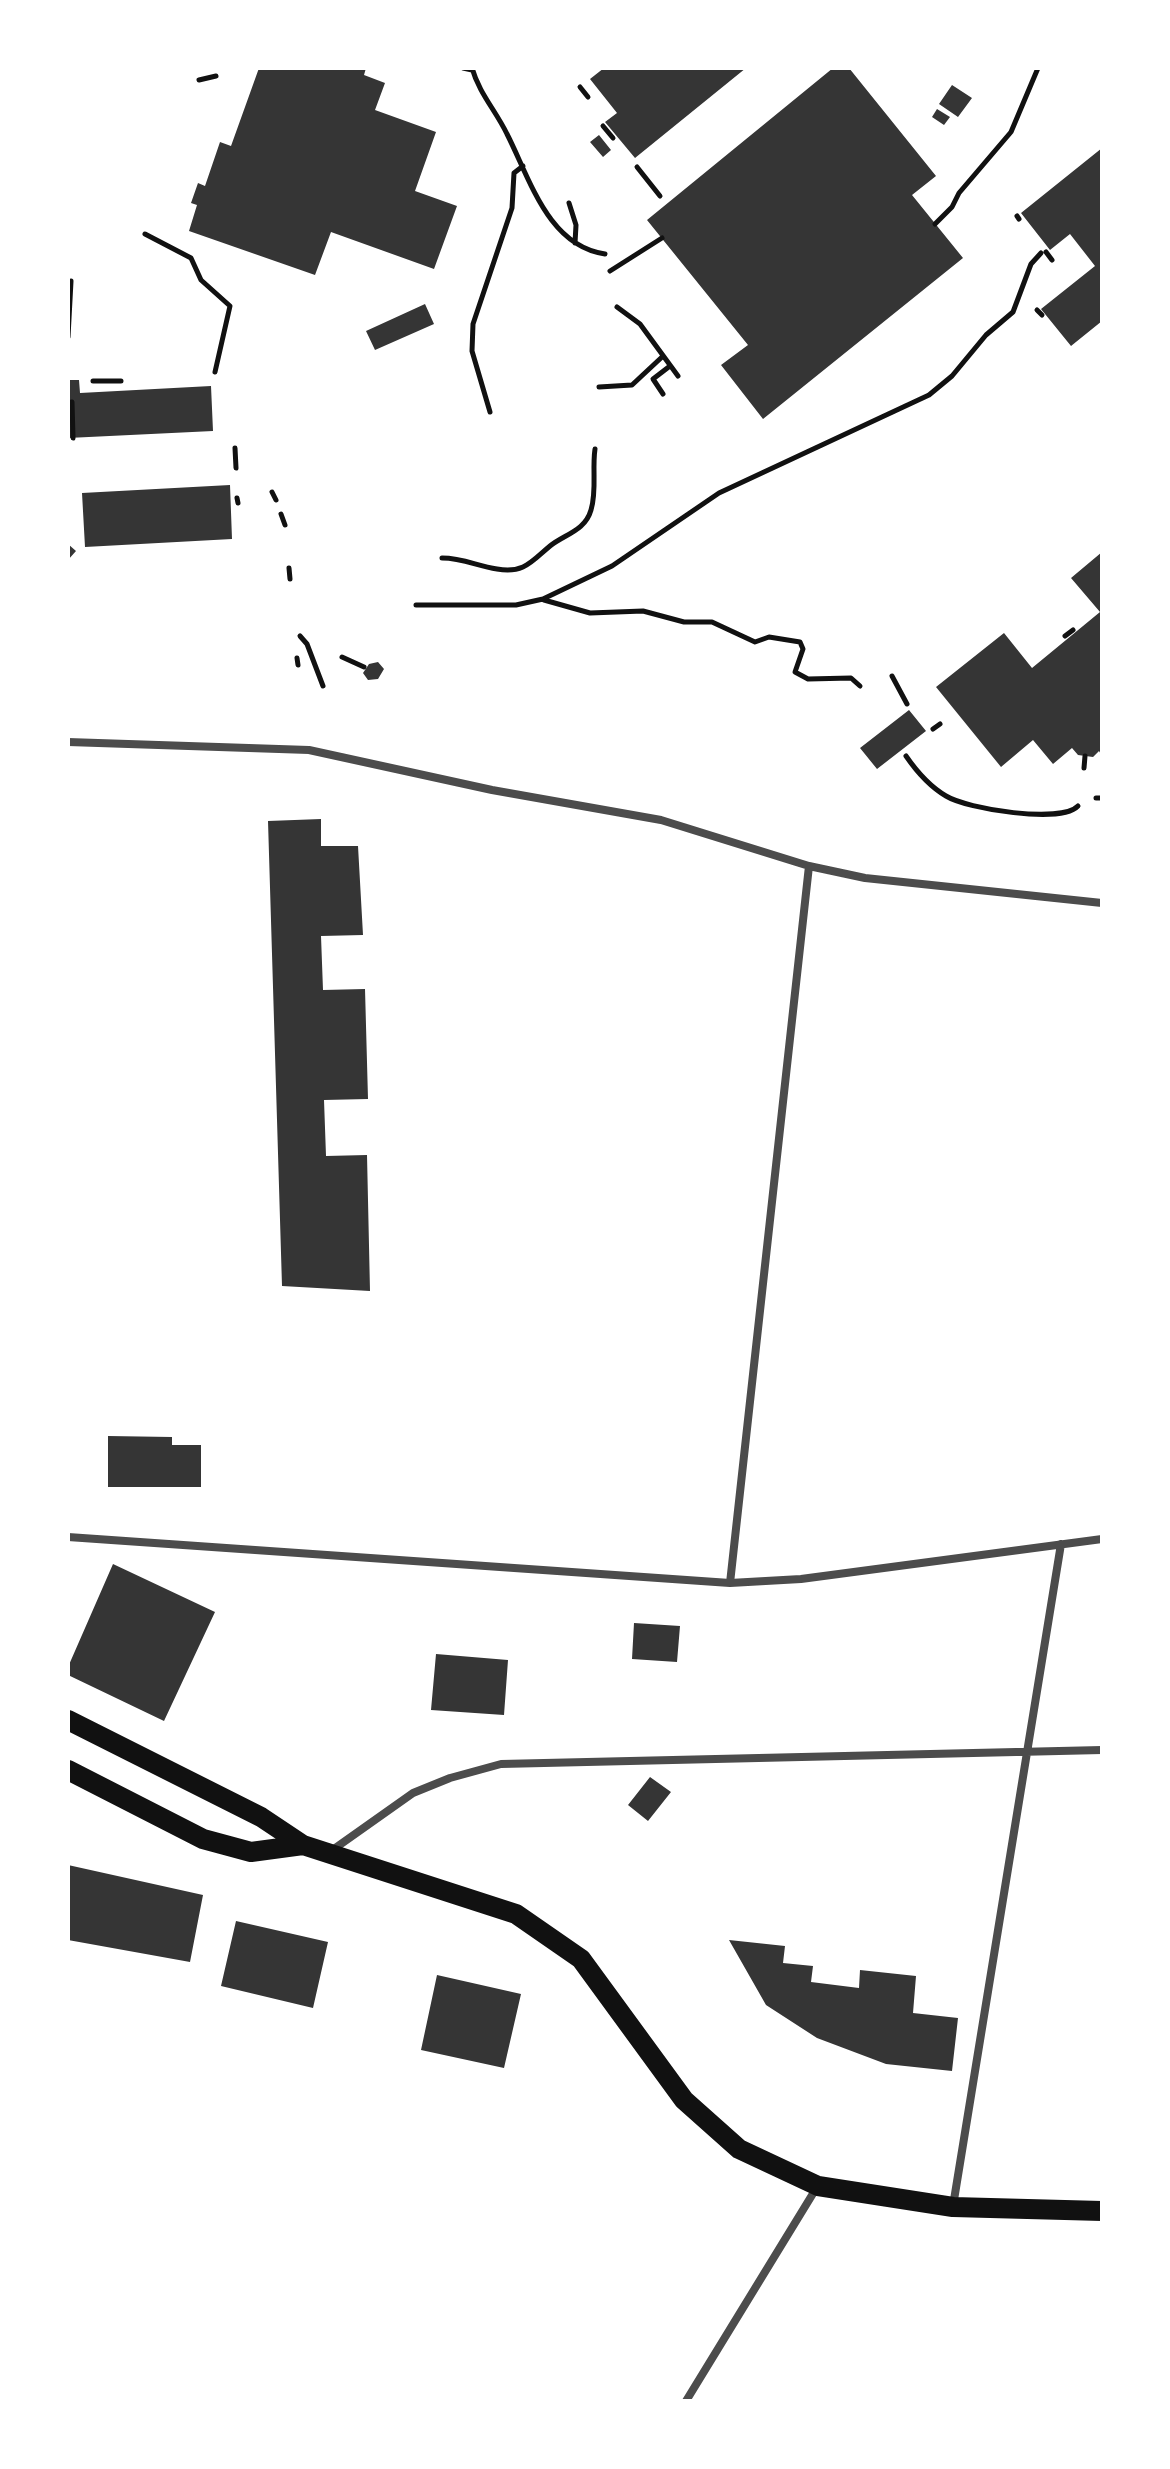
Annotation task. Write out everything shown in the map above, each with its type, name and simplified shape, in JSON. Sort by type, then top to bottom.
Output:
[{"type":"main road","points":[[68,1720],[261,1817],[303,1845],[516,1914],[581,1959],[684,2100],[739,2149],[818,2186],[953,2207],[1102,2211]]},
{"type":"main road","points":[[68,1770],[203,1839],[251,1852],[303,1845]]},
{"type":"street","points":[[68,742],[309,750],[492,790],[661,820],[809,866],[865,878],[1102,903]]},
{"type":"street","points":[[730,1583],[809,866]]},
{"type":"street","points":[[68,1537],[730,1583],[801,1579],[1102,1539]]},
{"type":"street","points":[[953,2207],[1061,1544]]},
{"type":"street","points":[[328,1853],[413,1793],[450,1778],[501,1764],[1102,1750]]},
{"type":"street","points":[[686,2401],[818,2186]]},
{"type":"path","points":[[463,68],[472,69],[555,226],[587,251],[605,254]]},
{"type":"path","points":[[935,224],[1011,132],[1038,68]]},
{"type":"path","points":[[199,80],[216,76]]},
{"type":"path","points":[[580,87],[588,97]]},
{"type":"path","points":[[603,126],[613,138]]},
{"type":"path","points":[[490,412],[472,351],[473,324],[512,208],[514,173],[523,166]]},
{"type":"path","points":[[637,167],[660,196]]},
{"type":"path","points":[[569,203],[576,225],[575,243]]},
{"type":"path","points":[[145,234],[191,258],[201,280],[230,306],[215,372]]},
{"type":"path","points":[[610,271],[662,238]]},
{"type":"path","points":[[416,605],[516,605],[543,599],[612,566],[719,493],[929,395],[952,376],[986,335],[1013,312],[1031,264],[1044,252],[1052,260]]},
{"type":"path","points":[[68,337],[71,281]]},
{"type":"path","points":[[617,307],[640,324],[678,376]]},
{"type":"path","points":[[599,387],[619,389],[632,385],[662,357]]},
{"type":"path","points":[[663,394],[653,379],[670,366]]},
{"type":"path","points":[[93,381],[121,381]]},
{"type":"path","points":[[68,403],[72,402],[73,438]]},
{"type":"path","points":[[235,448],[236,468]]},
{"type":"path","points":[[442,558],[463,558],[496,569],[518,569],[538,561],[552,545],[584,525],[591,512],[595,449]]},
{"type":"path","points":[[272,492],[276,500]]},
{"type":"path","points":[[281,514],[285,525]]},
{"type":"path","points":[[289,568],[290,579]]},
{"type":"path","points":[[543,599],[556,606],[590,613],[643,611],[684,622],[712,622],[755,642],[769,637],[800,642],[803,649],[795,672],[808,679],[851,678],[860,686]]},
{"type":"path","points":[[1065,636],[1073,630]]},
{"type":"path","points":[[300,636],[307,644],[323,686]]},
{"type":"path","points":[[342,657],[364,667]]},
{"type":"path","points":[[892,676],[907,704]]},
{"type":"path","points":[[933,729],[940,724]]},
{"type":"path","points":[[906,756],[931,786],[970,806],[1045,816],[1073,812],[1078,806]]},
{"type":"path","points":[[1084,768],[1085,756]]},
{"type":"building","points":[[259,68],[366,68],[364,75],[385,83],[375,110],[436,132],[415,191],[457,206],[434,269],[331,232],[315,275],[189,231],[197,205],[191,203],[198,183],[205,186],[220,142],[231,146]]},
{"type":"building","points":[[604,68],[746,68],[635,158],[605,122],[617,113],[590,79]]},
{"type":"building","points":[[833,68],[849,68],[936,176],[912,195],[963,258],[763,419],[721,365],[748,345],[647,220]]},
{"type":"building","points":[[952,85],[972,98],[958,117],[939,104]]},
{"type":"building","points":[[937,109],[950,117],[944,125],[932,117]]},
{"type":"building","points":[[599,135],[611,150],[603,157],[590,142]]},
{"type":"building","points":[[1102,148],[1102,321],[1071,346],[1041,309],[1095,266],[1070,234],[1050,250],[1021,213]]},
{"type":"building","points":[[425,304],[434,324],[375,350],[366,331]]},
{"type":"building","points":[[68,380],[79,380],[80,393],[211,386],[213,431],[68,438]]},
{"type":"building","points":[[230,485],[232,539],[85,547],[82,493]]},
{"type":"building","points":[[68,544],[76,551],[68,560]]},
{"type":"building","points":[[1102,552],[1102,756],[1099,751],[1093,757],[1078,755],[1072,748],[1053,764],[1033,740],[1001,767],[936,687],[1004,633],[1032,668],[1100,612],[1071,578]]},
{"type":"building","points":[[378,662],[384,669],[378,679],[368,680],[363,673],[369,664]]},
{"type":"building","points":[[909,710],[926,731],[877,769],[860,748]]},
{"type":"building","points":[[321,819],[321,846],[358,846],[363,935],[321,936],[323,990],[365,989],[368,1099],[324,1100],[326,1156],[367,1155],[370,1291],[282,1286],[268,821]]},
{"type":"building","points":[[108,1436],[172,1437],[172,1445],[201,1445],[201,1487],[108,1487]]},
{"type":"building","points":[[113,1564],[215,1612],[164,1721],[68,1675],[68,1667]]},
{"type":"building","points":[[634,1623],[680,1626],[677,1662],[632,1659]]},
{"type":"building","points":[[436,1654],[508,1660],[504,1715],[431,1710]]},
{"type":"building","points":[[650,1777],[671,1792],[648,1821],[628,1805]]},
{"type":"building","points":[[68,1865],[203,1895],[190,1962],[68,1940]]},
{"type":"building","points":[[236,1921],[328,1942],[313,2008],[221,1986]]},
{"type":"building","points":[[729,1940],[785,1946],[783,1963],[813,1966],[811,1982],[859,1988],[860,1970],[916,1976],[913,2013],[958,2018],[952,2071],[886,2064],[817,2038],[766,2005]]},
{"type":"building","points":[[437,1975],[521,1994],[504,2068],[421,2050]]}]
